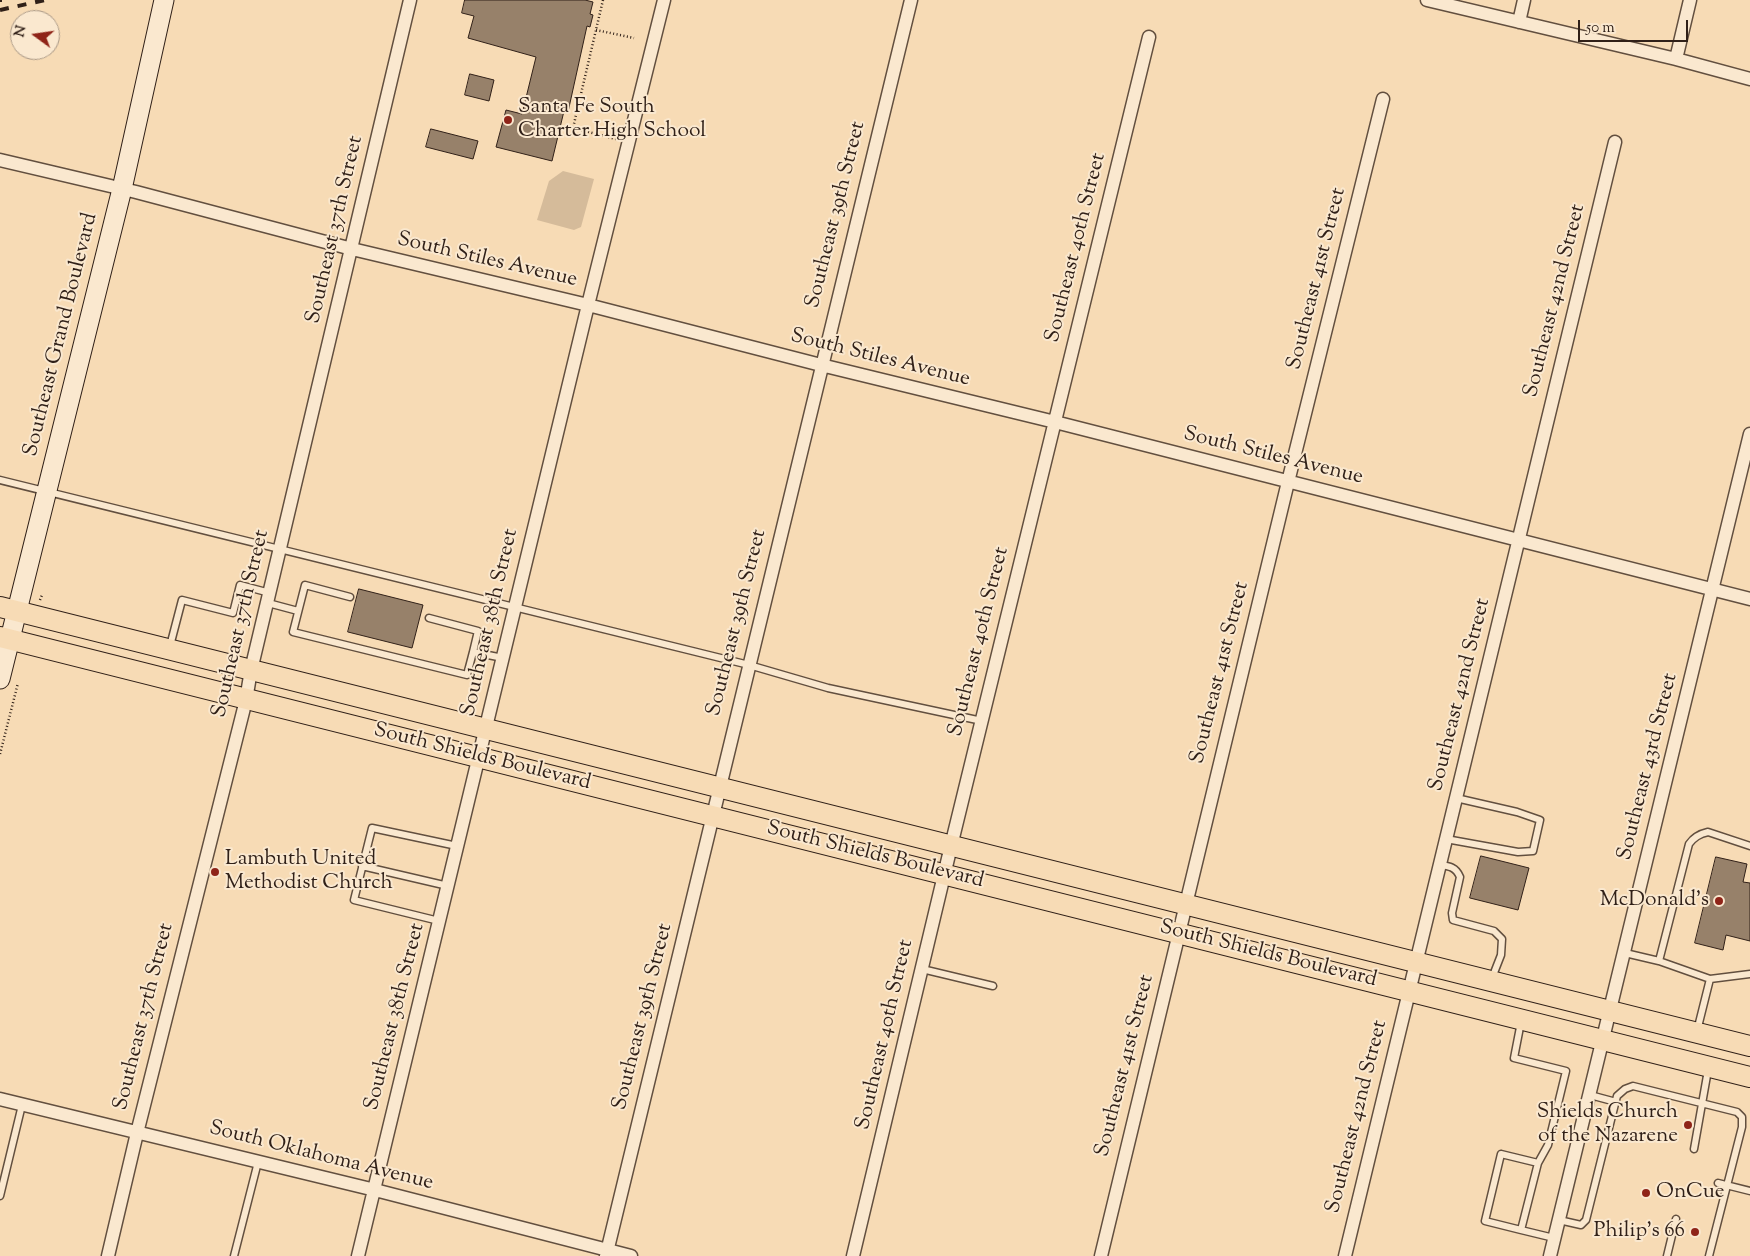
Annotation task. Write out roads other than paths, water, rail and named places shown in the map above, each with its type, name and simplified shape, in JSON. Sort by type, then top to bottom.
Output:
[{"type":"main road","name":"South Shields Boulevard","points":[[8,609],[1750,1046]]},
{"type":"main road","name":"South Shields Boulevard","points":[[5,638],[246,700],[1522,1018],[1750,1077]]},
{"type":"street","name":"Southeast Grand Boulevard","points":[[0,680],[8,609],[46,491],[122,189],[164,0]]},
{"type":"street","name":"Southeast 37th Street","points":[[108,1256],[246,700],[251,670],[410,0]]},
{"type":"street","name":"Southeast 39th Street","points":[[607,1253],[911,0]]},
{"type":"street","points":[[1427,0],[1676,59],[1750,79]]},
{"type":"street","points":[[1518,22],[1524,0]]},
{"type":"street","points":[[1676,59],[1690,0]]},
{"type":"street","name":"Southeast 38th Street","points":[[358,1256],[661,1]]},
{"type":"street","name":"Southeast 40th Street","points":[[853,1256],[951,846],[1149,37]]},
{"type":"street","name":"Southeast 41st Street","points":[[1101,1256],[1288,482],[1383,99]]},
{"type":"street","name":"Southeast 42nd Street","points":[[1345,1256],[1615,142]]},
{"type":"street","name":"South Stiles Avenue","points":[[0,160],[122,189],[352,249],[588,306],[821,366],[1055,422],[1750,599]]},
{"type":"street","name":"Southeast 43rd Street","points":[[1550,1256],[1750,434]]},
{"type":"street","name":"South Oklahoma Avenue","points":[[0,1099],[374,1190],[607,1253],[631,1256]]},
{"type":"lane","points":[[0,480],[749,665],[828,688],[982,721]]},
{"type":"lane","points":[[350,597],[305,585],[293,632],[467,675],[478,630],[429,618]]},
{"type":"lane","points":[[169,650],[182,600],[233,613],[240,586],[298,611]]},
{"type":"lane","points":[[473,652],[503,658]]},
{"type":"lane","points":[[1446,839],[1518,852],[1533,851],[1540,820],[1516,812],[1456,798]]},
{"type":"lane","points":[[439,921],[354,900],[362,866],[372,828],[457,846]]},
{"type":"lane","points":[[1659,961],[1689,844],[1692,839],[1708,832],[1750,846]]},
{"type":"lane","points":[[1440,864],[1454,868],[1460,877],[1452,920],[1494,931],[1502,938],[1501,955],[1491,981]]},
{"type":"lane","points":[[362,866],[448,886]]},
{"type":"lane","points":[[1625,953],[1659,961],[1710,979],[1750,974]]},
{"type":"lane","points":[[922,969],[993,986]]},
{"type":"lane","points":[[1696,1033],[1710,979]]},
{"type":"lane","points":[[1521,1230],[1538,1163],[1548,1145],[1566,1071],[1514,1058],[1522,1018]]},
{"type":"lane","points":[[1694,1149],[1709,1066]]},
{"type":"lane","points":[[1559,1220],[1581,1224],[1586,1220],[1617,1096],[1625,1089],[1633,1086],[1737,1112],[1742,1117],[1742,1127],[1709,1256]]},
{"type":"lane","points":[[1590,1095],[1616,1102]]},
{"type":"lane","points":[[0,1196],[22,1105]]},
{"type":"lane","points":[[1538,1163],[1501,1154],[1486,1221],[1554,1238]]},
{"type":"lane","points":[[234,1256],[258,1162]]},
{"type":"lane","points":[[1718,1183],[1750,1191]]},
{"type":"lane","points":[[1667,1256],[1676,1219]]},
{"type":"railway","points":[[0,10],[45,0]]},
{"type":"place","name":"Santa Fe South Charter High School","points":[[508,120]]},
{"type":"place","name":"Lambuth United Methodist Church","points":[[215,872]]},
{"type":"place","name":"McDonald's","points":[[1719,901]]},
{"type":"place","name":"Shields Church of the Nazarene","points":[[1688,1125]]},
{"type":"place","name":"OnCue","points":[[1646,1193]]},
{"type":"place","name":"Philip's 66","points":[[1695,1232]]}]
